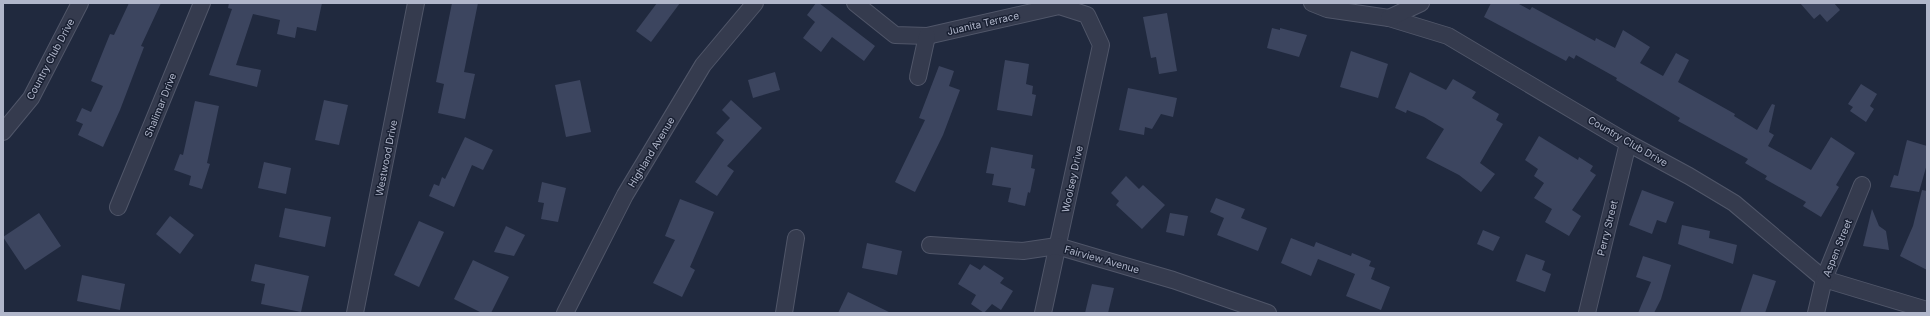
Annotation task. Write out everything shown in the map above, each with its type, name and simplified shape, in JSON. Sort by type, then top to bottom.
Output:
[{"type":"street","name":"Country Club Drive","points":[[3,132],[31,98],[80,3]]},
{"type":"street","name":"Shalimar Drive","points":[[118,207],[202,3]]},
{"type":"street","name":"Westwood Drive","points":[[355,313],[416,3]]},
{"type":"street","name":"Highland Avenue","points":[[565,313],[625,195],[703,65],[755,3]]},
{"type":"street","name":"Juanita Terrace","points":[[855,3],[895,35],[927,36],[1059,6],[1087,15],[1101,45]]},
{"type":"street","name":"Country Club Drive","points":[[1312,3],[1327,9],[1389,18],[1448,36],[1628,143],[1689,176],[1734,203],[1824,279],[1927,310]]},
{"type":"street","points":[[1389,18],[1421,3]]},
{"type":"street","points":[[918,76],[927,36]]},
{"type":"street","name":"Woolsey Drive","points":[[1043,313],[1101,45]]},
{"type":"street","name":"Perry Street","points":[[1587,313],[1628,143]]},
{"type":"street","name":"Aspen Street","points":[[1816,313],[1824,279],[1862,185]]},
{"type":"street","points":[[784,313],[796,238]]},
{"type":"street","name":"Fairview Avenue","points":[[930,245],[1023,251],[1057,246],[1173,280],[1268,313]]},
{"type":"building","points":[[129,3],[161,3],[141,46],[144,47],[120,110],[103,147],[78,135],[83,124],[76,121],[82,108],[91,112],[103,86],[91,81],[110,34],[114,35]]},
{"type":"building","points":[[229,3],[322,3],[316,31],[297,27],[295,38],[277,34],[280,20],[253,14],[236,65],[261,70],[257,87],[209,75],[232,9],[228,8]]},
{"type":"building","points":[[452,3],[478,3],[464,72],[475,74],[465,119],[438,113],[444,84],[436,82]]},
{"type":"building","points":[[657,3],[680,3],[651,42],[636,31]]},
{"type":"building","points":[[816,3],[819,3],[875,46],[864,61],[832,37],[821,52],[803,38],[815,22],[807,15]]},
{"type":"building","points":[[1491,3],[1517,3],[1530,10],[1532,7],[1595,41],[1596,38],[1615,48],[1623,30],[1650,47],[1640,63],[1663,76],[1676,53],[1689,60],[1678,82],[1735,114],[1734,116],[1757,130],[1772,104],[1775,105],[1769,132],[1774,135],[1768,146],[1811,170],[1831,137],[1855,153],[1836,185],[1839,187],[1821,217],[1803,206],[1806,202],[1765,179],[1767,176],[1745,163],[1748,159],[1678,121],[1680,118],[1616,80],[1617,78],[1576,55],[1574,59],[1569,56],[1566,61],[1484,17]]},
{"type":"building","points":[[1800,3],[1834,3],[1840,10],[1827,22],[1820,14],[1814,19]]},
{"type":"building","points":[[1167,13],[1177,71],[1159,74],[1156,57],[1151,58],[1143,17]]},
{"type":"building","points":[[1272,28],[1280,30],[1280,28],[1307,35],[1299,57],[1267,48]]},
{"type":"building","points":[[1351,51],[1388,64],[1378,98],[1340,87]]},
{"type":"building","points":[[1005,60],[1029,64],[1026,84],[1033,86],[1032,94],[1036,95],[1032,116],[997,110]]},
{"type":"building","points":[[939,66],[954,71],[949,86],[960,90],[943,135],[915,192],[895,182],[925,120],[919,118]]},
{"type":"building","points":[[775,72],[780,90],[753,98],[748,80]]},
{"type":"building","points":[[1410,72],[1446,90],[1453,79],[1476,92],[1472,98],[1499,114],[1496,120],[1503,124],[1480,163],[1495,174],[1481,192],[1459,175],[1426,158],[1444,129],[1424,117],[1407,110],[1406,113],[1395,108]]},
{"type":"building","points":[[580,80],[591,132],[566,137],[555,85]]},
{"type":"building","points":[[1861,84],[1877,94],[1870,106],[1874,109],[1866,122],[1850,111],[1853,107],[1848,104]]},
{"type":"building","points":[[1128,88],[1177,98],[1173,117],[1161,114],[1152,129],[1145,127],[1144,135],[1119,130]]},
{"type":"building","points":[[324,100],[348,105],[339,145],[315,140]]},
{"type":"building","points":[[731,100],[762,128],[727,166],[734,171],[717,196],[695,182],[724,140],[716,133],[730,118],[722,110]]},
{"type":"building","points":[[195,101],[219,106],[207,163],[210,164],[202,189],[189,185],[191,176],[174,170],[180,154],[183,155]]},
{"type":"building","points":[[1539,136],[1578,160],[1579,157],[1593,166],[1590,171],[1596,175],[1572,210],[1581,216],[1569,236],[1545,222],[1552,209],[1534,198],[1544,183],[1534,176],[1538,169],[1525,160]]},
{"type":"building","points":[[465,137],[493,150],[483,170],[472,165],[454,207],[429,196],[434,184],[439,186],[442,177],[445,179]]},
{"type":"building","points":[[1907,140],[1927,146],[1927,164],[1919,192],[1890,187],[1894,175],[1898,176]]},
{"type":"building","points":[[991,147],[1033,155],[1031,168],[1035,169],[1030,193],[1028,192],[1025,206],[1008,202],[1011,188],[992,185],[994,174],[986,173]]},
{"type":"building","points":[[264,162],[291,168],[286,194],[258,188]]},
{"type":"building","points":[[1126,176],[1139,189],[1143,185],[1165,205],[1142,229],[1116,205],[1119,201],[1111,193]]},
{"type":"building","points":[[542,182],[566,188],[558,222],[541,219],[544,203],[538,202]]},
{"type":"building","points":[[1642,190],[1674,202],[1666,223],[1657,220],[1652,234],[1629,225]]},
{"type":"building","points":[[1922,190],[1927,191],[1927,270],[1900,256],[1913,226]]},
{"type":"building","points":[[1216,198],[1245,209],[1241,218],[1267,228],[1258,251],[1217,235],[1224,218],[1210,212]]},
{"type":"building","points":[[680,199],[714,212],[690,267],[695,270],[682,297],[653,283],[675,240],[665,236]]},
{"type":"building","points":[[285,208],[331,217],[325,247],[279,237]]},
{"type":"building","points":[[1872,209],[1879,226],[1886,231],[1889,250],[1863,246]]},
{"type":"building","points":[[39,213],[61,246],[25,270],[3,237]]},
{"type":"building","points":[[1170,213],[1188,216],[1184,236],[1166,232]]},
{"type":"building","points":[[170,216],[194,235],[180,254],[156,234]]},
{"type":"building","points":[[419,221],[444,232],[419,287],[394,275]]},
{"type":"building","points":[[1682,225],[1710,231],[1709,238],[1737,245],[1733,264],[1678,244]]},
{"type":"building","points":[[506,226],[525,235],[514,256],[494,252]]},
{"type":"building","points":[[1483,230],[1500,237],[1493,251],[1477,244]]},
{"type":"building","points":[[1291,238],[1314,247],[1316,242],[1351,256],[1352,253],[1371,261],[1369,266],[1375,268],[1371,279],[1390,287],[1381,310],[1346,296],[1355,274],[1318,259],[1311,276],[1281,263]]},
{"type":"building","points":[[867,243],[902,251],[897,275],[862,268]]},
{"type":"building","points":[[1526,254],[1545,261],[1542,270],[1551,274],[1545,292],[1516,281]]},
{"type":"building","points":[[1643,256],[1671,265],[1661,299],[1654,313],[1638,313],[1651,282],[1636,277]]},
{"type":"building","points":[[473,260],[509,277],[491,313],[482,313],[454,299]]},
{"type":"building","points":[[255,264],[309,276],[301,312],[261,304],[265,284],[251,281]]},
{"type":"building","points":[[970,264],[980,270],[984,265],[1004,278],[1000,283],[1013,291],[1001,310],[992,304],[984,313],[971,304],[976,295],[958,284]]},
{"type":"building","points":[[1753,274],[1776,281],[1765,313],[1740,313]]},
{"type":"building","points":[[82,275],[125,284],[120,310],[77,301]]},
{"type":"building","points":[[1092,284],[1114,288],[1108,313],[1085,313]]},
{"type":"building","points":[[848,292],[891,313],[838,313]]}]
